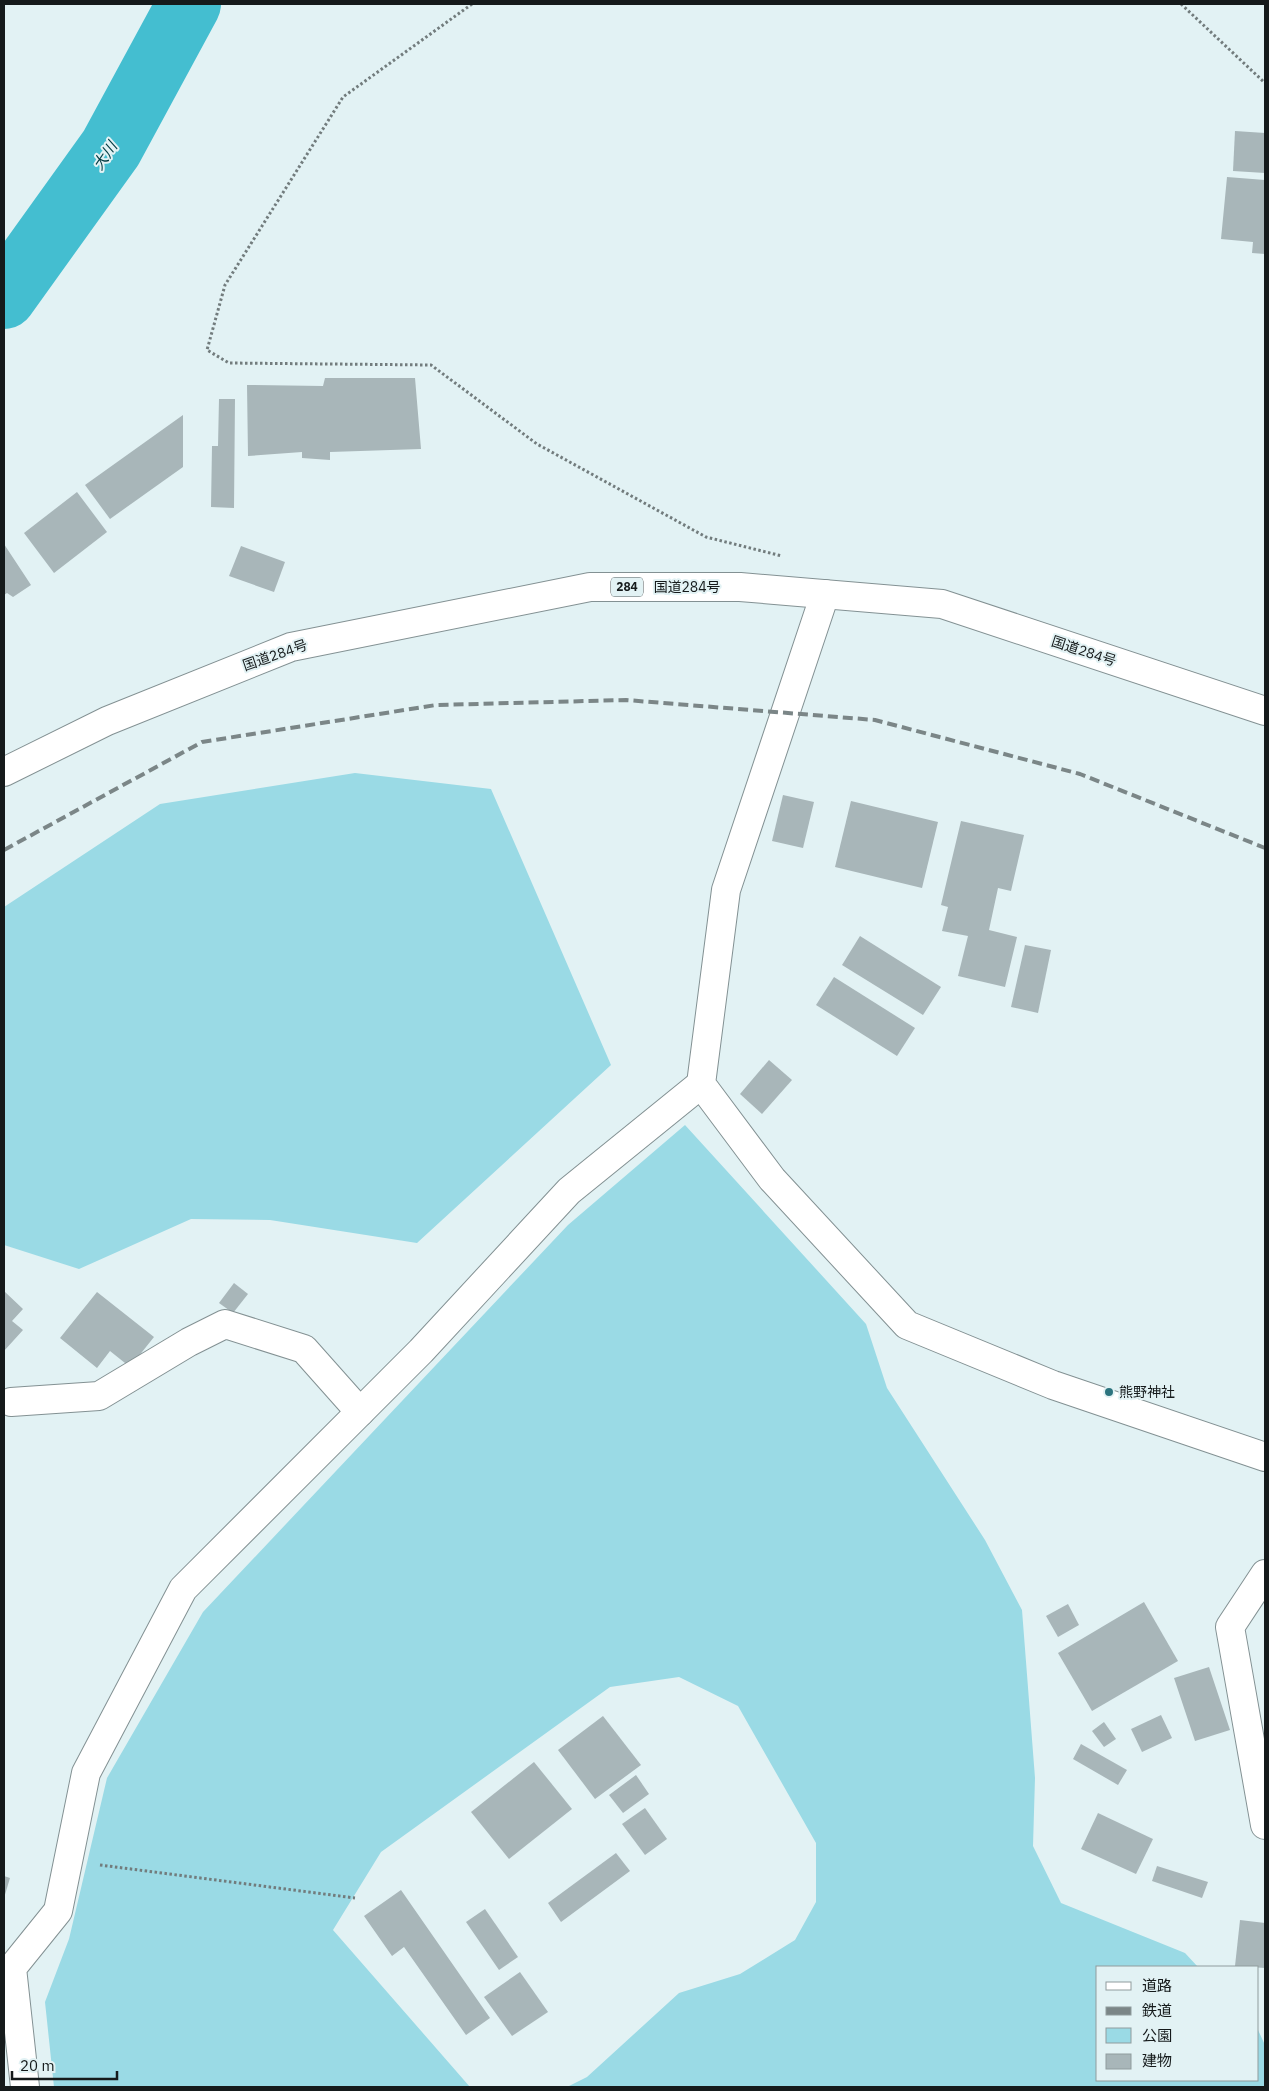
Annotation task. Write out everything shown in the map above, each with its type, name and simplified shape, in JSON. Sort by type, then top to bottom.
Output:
[{"type":"main road","name":"国道284号","points":[[4,772],[107,721],[291,647],[590,587],[740,587],[942,604],[1265,711]]},
{"type":"main road","points":[[25,2087],[12,1968],[58,1911],[86,1773],[183,1589],[421,1351],[569,1191],[701,1084],[726,890],[826,594]]},
{"type":"main road","points":[[701,1084],[772,1179],[907,1325],[1053,1385],[1265,1457]]},
{"type":"main road","points":[[11,1402],[99,1396],[189,1342],[225,1324],[304,1350],[360,1412]]},
{"type":"main road","points":[[1265,1574],[1230,1627],[1265,1824]]},
{"type":"path","points":[[472,4],[343,98],[225,285],[207,350],[229,363],[432,365],[537,444],[706,537],[783,556]]},
{"type":"path","points":[[1180,4],[1265,83]]},
{"type":"path","points":[[68,1861],[355,1898]]},
{"type":"green space","points":[[355,773],[491,789],[611,1065],[417,1243],[270,1220],[191,1219],[79,1269],[4,1245],[4,907],[160,804]]},
{"type":"green space","points":[[685,1125],[866,1324],[887,1388],[985,1540],[1022,1610],[1035,1778],[1033,1846],[1061,1903],[1185,1953],[1197,1966],[1096,1966],[1096,2081],[1259,2081],[1259,2032],[1265,2045],[1265,2087],[567,2087],[587,2077],[679,1993],[740,1974],[795,1940],[816,1902],[816,1843],[738,1706],[679,1677],[610,1687],[381,1852],[333,1930],[470,2087],[54,2087],[45,2002],[69,1939],[107,1778],[203,1612],[568,1225]]},
{"type":"building","points":[[1235,131],[1265,133],[1265,173],[1233,171]]},
{"type":"building","points":[[1227,177],[1265,180],[1265,254],[1252,253],[1253,242],[1221,239]]},
{"type":"building","points":[[325,378],[415,378],[421,449],[330,452],[330,460],[302,458],[302,452],[248,456],[247,385],[323,386]]},
{"type":"building","points":[[219,399],[235,399],[234,508],[211,507],[212,446],[218,446]]},
{"type":"building","points":[[183,415],[183,467],[110,519],[85,485]]},
{"type":"building","points":[[77,492],[107,532],[54,573],[24,533]]},
{"type":"building","points":[[4,544],[31,585],[13,597],[7,593],[4,595]]},
{"type":"building","points":[[241,546],[285,562],[274,592],[229,576]]},
{"type":"building","points":[[783,795],[814,802],[803,848],[772,841]]},
{"type":"building","points":[[851,801],[938,822],[922,888],[835,867]]},
{"type":"building","points":[[961,821],[1024,835],[1011,891],[998,888],[989,930],[1017,937],[1005,987],[958,976],[968,936],[942,931],[948,907],[941,905]]},
{"type":"building","points":[[860,936],[941,987],[923,1015],[842,965]]},
{"type":"building","points":[[1025,945],[1051,950],[1038,1013],[1011,1007]]},
{"type":"building","points":[[834,977],[915,1028],[897,1056],[816,1005]]},
{"type":"building","points":[[769,1060],[792,1080],[762,1114],[740,1094]]},
{"type":"building","points":[[234,1283],[248,1294],[233,1313],[219,1303]]},
{"type":"building","points":[[4,1291],[23,1309],[12,1321],[23,1330],[4,1351]]},
{"type":"building","points":[[97,1292],[154,1337],[130,1367],[110,1351],[97,1368],[60,1338]]},
{"type":"building","points":[[1144,1602],[1178,1661],[1092,1711],[1058,1653]]},
{"type":"building","points":[[1068,1604],[1079,1625],[1058,1637],[1046,1616]]},
{"type":"building","points":[[1209,1667],[1230,1730],[1195,1741],[1174,1678]]},
{"type":"building","points":[[1161,1715],[1172,1738],[1142,1752],[1131,1729]]},
{"type":"building","points":[[603,1716],[641,1765],[595,1799],[558,1750]]},
{"type":"building","points":[[1104,1722],[1116,1739],[1104,1747],[1092,1731]]},
{"type":"building","points":[[1081,1744],[1127,1770],[1118,1785],[1073,1759]]},
{"type":"building","points":[[534,1762],[572,1809],[509,1859],[471,1812]]},
{"type":"building","points":[[636,1775],[649,1794],[623,1813],[609,1795]]},
{"type":"building","points":[[645,1808],[667,1839],[645,1855],[622,1824]]},
{"type":"building","points":[[1098,1813],[1153,1839],[1136,1874],[1081,1849]]},
{"type":"building","points":[[616,1853],[630,1871],[561,1922],[548,1903]]},
{"type":"building","points":[[1157,1866],[1208,1882],[1202,1898],[1152,1881]]},
{"type":"building","points":[[4,1876],[10,1878],[4,1898]]},
{"type":"building","points":[[401,1890],[490,2018],[466,2035],[404,1947],[392,1956],[364,1916]]},
{"type":"building","points":[[485,1909],[518,1957],[499,1970],[466,1922]]},
{"type":"building","points":[[1240,1920],[1265,1923],[1265,1968],[1259,1968],[1259,1966],[1235,1966]]},
{"type":"building","points":[[520,1972],[548,2012],[512,2036],[484,1997]]},
{"type":"waterway","name":"大川","points":[[4,297],[111,148],[189,4]]},
{"type":"railway","points":[[4,850],[202,742],[436,705],[626,700],[875,720],[1080,774],[1265,848]]},
{"type":"place","name":"熊野神社","points":[[1109,1392]]}]
